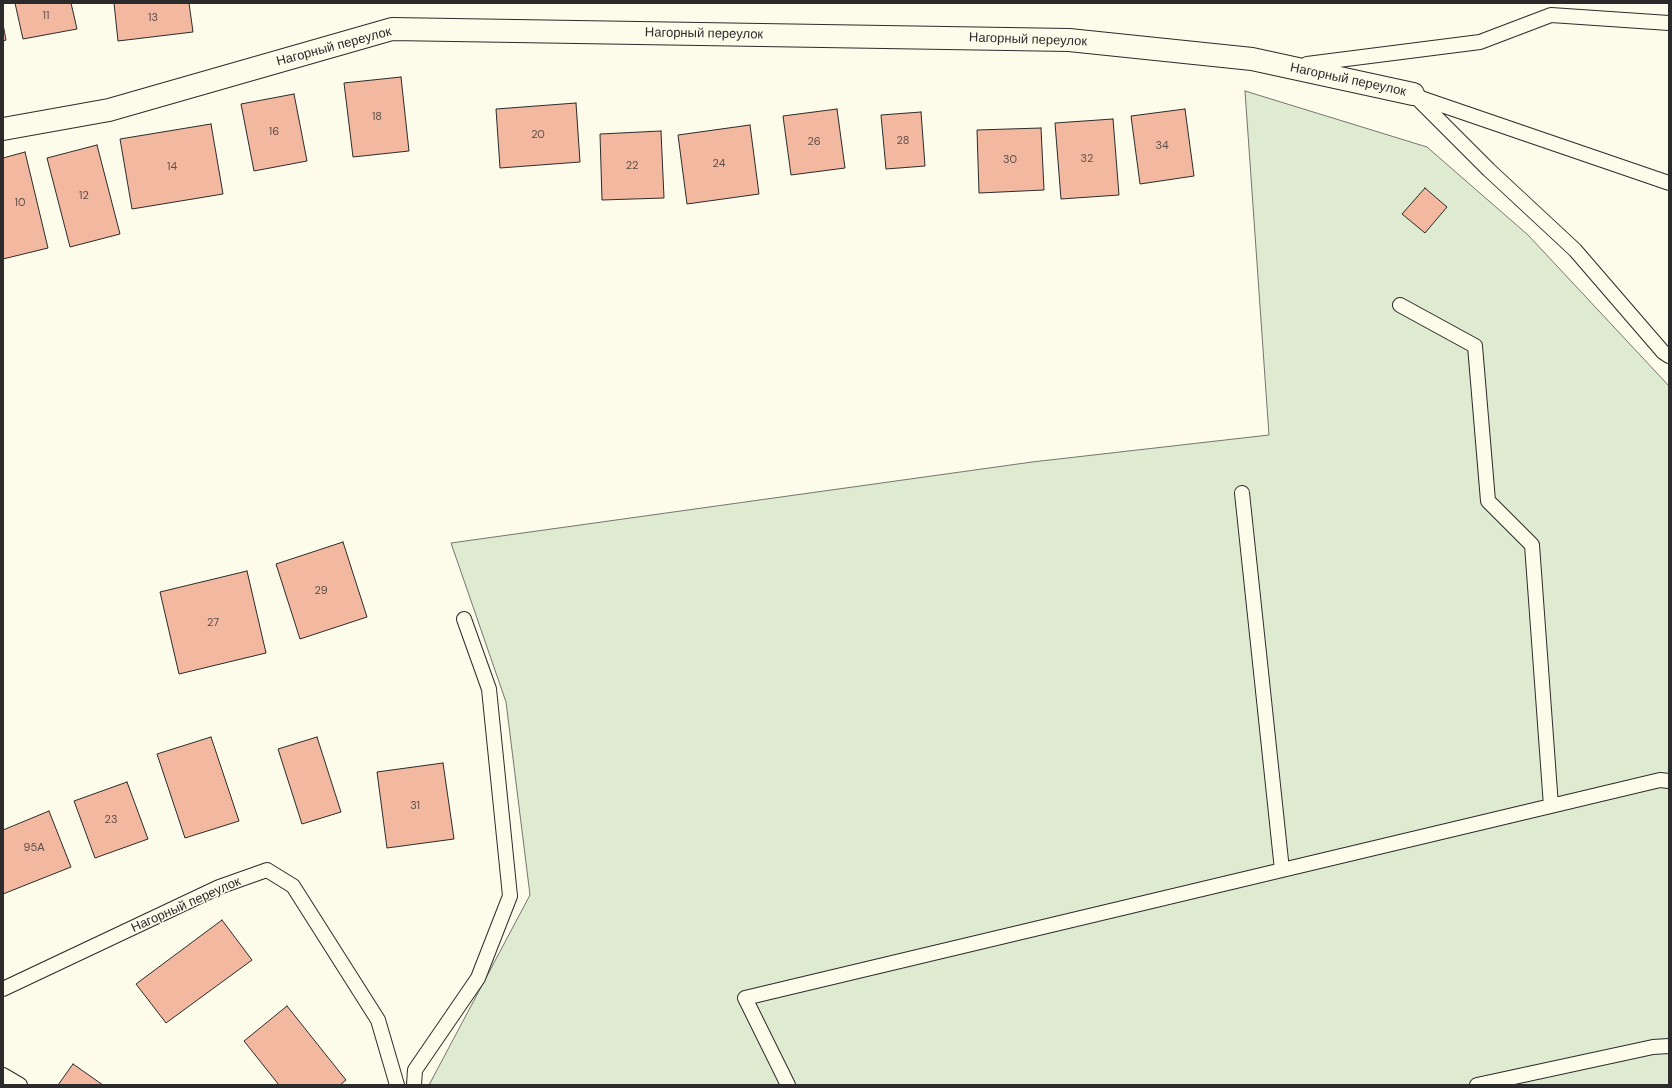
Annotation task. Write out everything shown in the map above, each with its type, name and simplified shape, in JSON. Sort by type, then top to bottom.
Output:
[{"type":"street","name":"Нагорный переулок","points":[[3,129],[109,110],[392,29],[1069,40],[1252,59],[1410,94]]},
{"type":"lane","points":[[1307,64],[1480,42],[1551,15],[1669,22]]},
{"type":"lane","points":[[1410,94],[1669,183]]},
{"type":"lane","points":[[1410,94],[1575,250],[1663,352],[1669,356]]},
{"type":"lane","points":[[1400,305],[1475,346],[1488,502],[1532,545],[1551,806]]},
{"type":"lane","points":[[1242,493],[1282,870]]},
{"type":"lane","points":[[414,1085],[415,1070],[478,978],[510,896],[489,690],[464,619]]},
{"type":"lane","points":[[788,1085],[745,998],[1660,780],[1669,781]]},
{"type":"lane","name":"Нагорный переулок","points":[[3,989],[219,887],[267,870],[293,886],[378,1020],[397,1085]]},
{"type":"lane","points":[[1477,1085],[1653,1047],[1669,1046]]},
{"type":"lane","points":[[3,1075],[20,1085]]},
{"type":"green space","points":[[1245,91],[1427,147],[1528,235],[1669,386],[1669,1085],[429,1085],[530,895],[506,702],[451,543],[1032,462],[1269,435]]},
{"type":"building","points":[[15,3],[71,3],[77,29],[23,39]]},
{"type":"building","points":[[114,3],[189,3],[193,32],[118,41]]},
{"type":"building","points":[[3,24],[6,40],[3,41]]},
{"type":"building","points":[[401,77],[409,151],[353,157],[344,83]]},
{"type":"building","points":[[294,94],[307,161],[254,171],[241,104]]},
{"type":"building","points":[[576,103],[580,162],[500,168],[496,109]]},
{"type":"building","points":[[837,109],[845,168],[791,175],[783,116]]},
{"type":"building","points":[[1185,109],[1194,176],[1140,184],[1131,116]]},
{"type":"building","points":[[921,112],[925,166],[886,169],[881,115]]},
{"type":"building","points":[[1113,119],[1119,195],[1061,199],[1055,123]]},
{"type":"building","points":[[211,124],[223,194],[132,209],[120,139]]},
{"type":"building","points":[[750,125],[759,194],[687,204],[678,135]]},
{"type":"building","points":[[1041,128],[1044,190],[979,193],[977,130]]},
{"type":"building","points":[[661,131],[664,198],[602,200],[600,134]]},
{"type":"building","points":[[97,145],[120,234],[70,247],[47,158]]},
{"type":"building","points":[[25,152],[48,248],[3,259],[3,158]]},
{"type":"building","points":[[1425,188],[1447,207],[1425,233],[1402,214]]},
{"type":"building","points":[[343,542],[367,617],[300,639],[276,564]]},
{"type":"building","points":[[247,571],[266,653],[179,674],[160,592]]},
{"type":"building","points":[[211,737],[239,821],[185,838],[157,754]]},
{"type":"building","points":[[317,737],[341,812],[302,824],[278,749]]},
{"type":"building","points":[[443,763],[454,839],[387,848],[377,772]]},
{"type":"building","points":[[127,782],[148,839],[95,858],[74,801]]},
{"type":"building","points":[[49,811],[71,867],[3,894],[3,830]]},
{"type":"building","points":[[222,920],[252,960],[166,1023],[136,984]]},
{"type":"building","points":[[287,1006],[346,1080],[340,1085],[279,1085],[244,1041]]},
{"type":"building","points":[[73,1064],[103,1085],[58,1085]]}]
